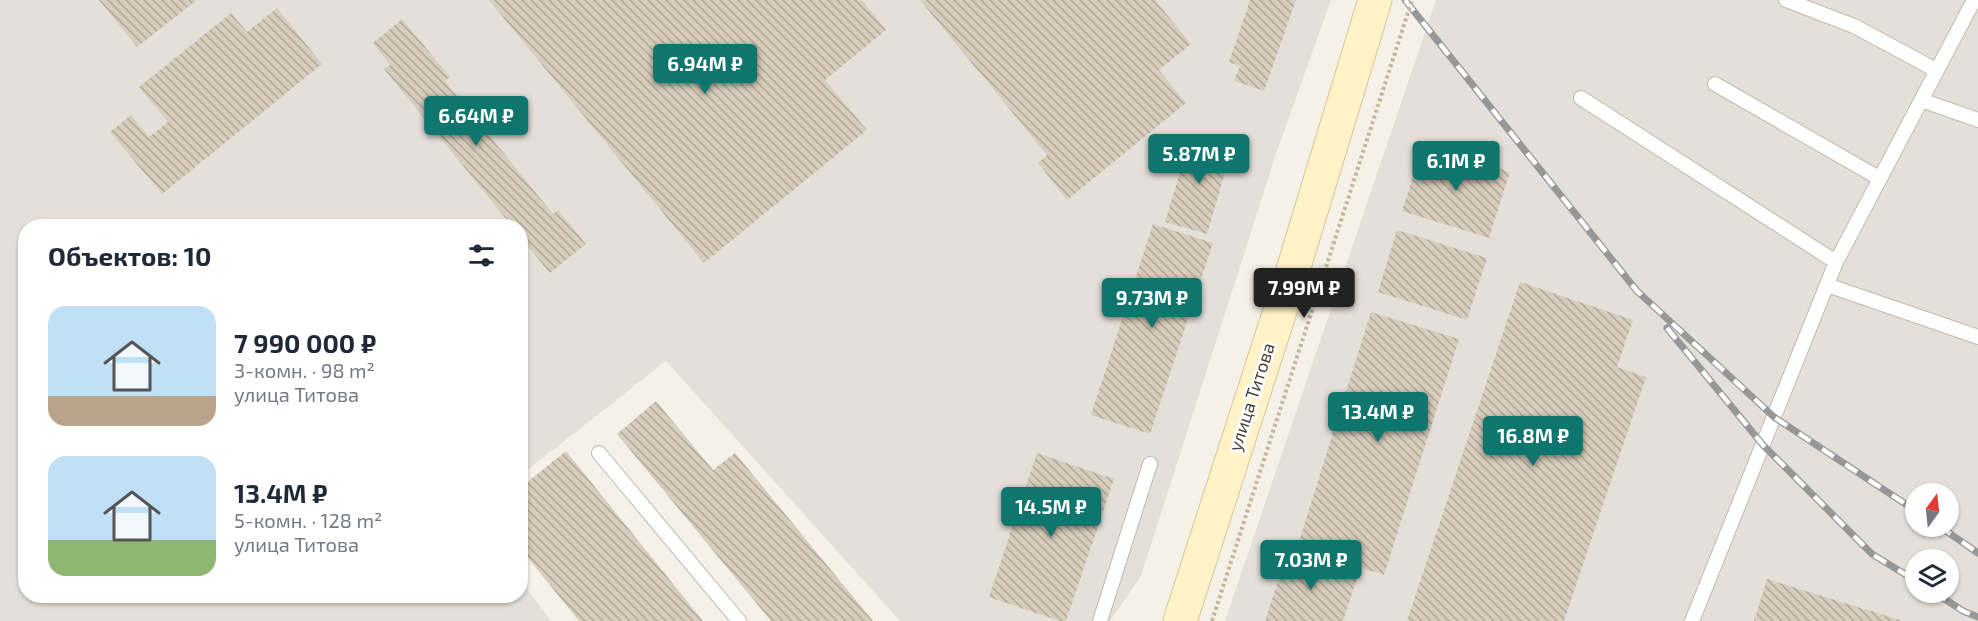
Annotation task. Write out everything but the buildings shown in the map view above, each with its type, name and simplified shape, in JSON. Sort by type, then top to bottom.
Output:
[{"type":"main road","name":"улица Титова","points":[[1180,621],[1290,280],[1375,0]]},
{"type":"lane","points":[[1786,0],[1854,26],[1936,70]]},
{"type":"lane","points":[[1692,621],[1836,262],[1974,0]]},
{"type":"lane","points":[[1715,84],[1879,178]]},
{"type":"lane","points":[[1581,98],[1836,262]]},
{"type":"lane","points":[[1921,100],[1978,120]]},
{"type":"lane","points":[[1827,285],[1978,338]]},
{"type":"lane","points":[[599,453],[739,621]]},
{"type":"lane","points":[[1100,621],[1150,464]]},
{"type":"path","points":[[1212,621],[1412,0]]},
{"type":"shaded area","points":[[0,0],[1331,0],[1276,154],[1141,576],[1110,621],[900,621],[666,361],[528,469],[528,219],[18,219],[18,603],[528,603],[528,590],[551,621],[0,621]]},
{"type":"shaded area","points":[[1436,0],[1978,0],[1978,621],[1225,621]]},
{"type":"railway","points":[[1405,0],[1637,291],[1774,417],[1905,504]]},
{"type":"railway","points":[[1667,328],[1763,445],[1872,554],[1905,574]]},
{"type":"railway","points":[[1955,537],[1978,553]]},
{"type":"railway","points":[[1951,603],[1978,617]]}]
